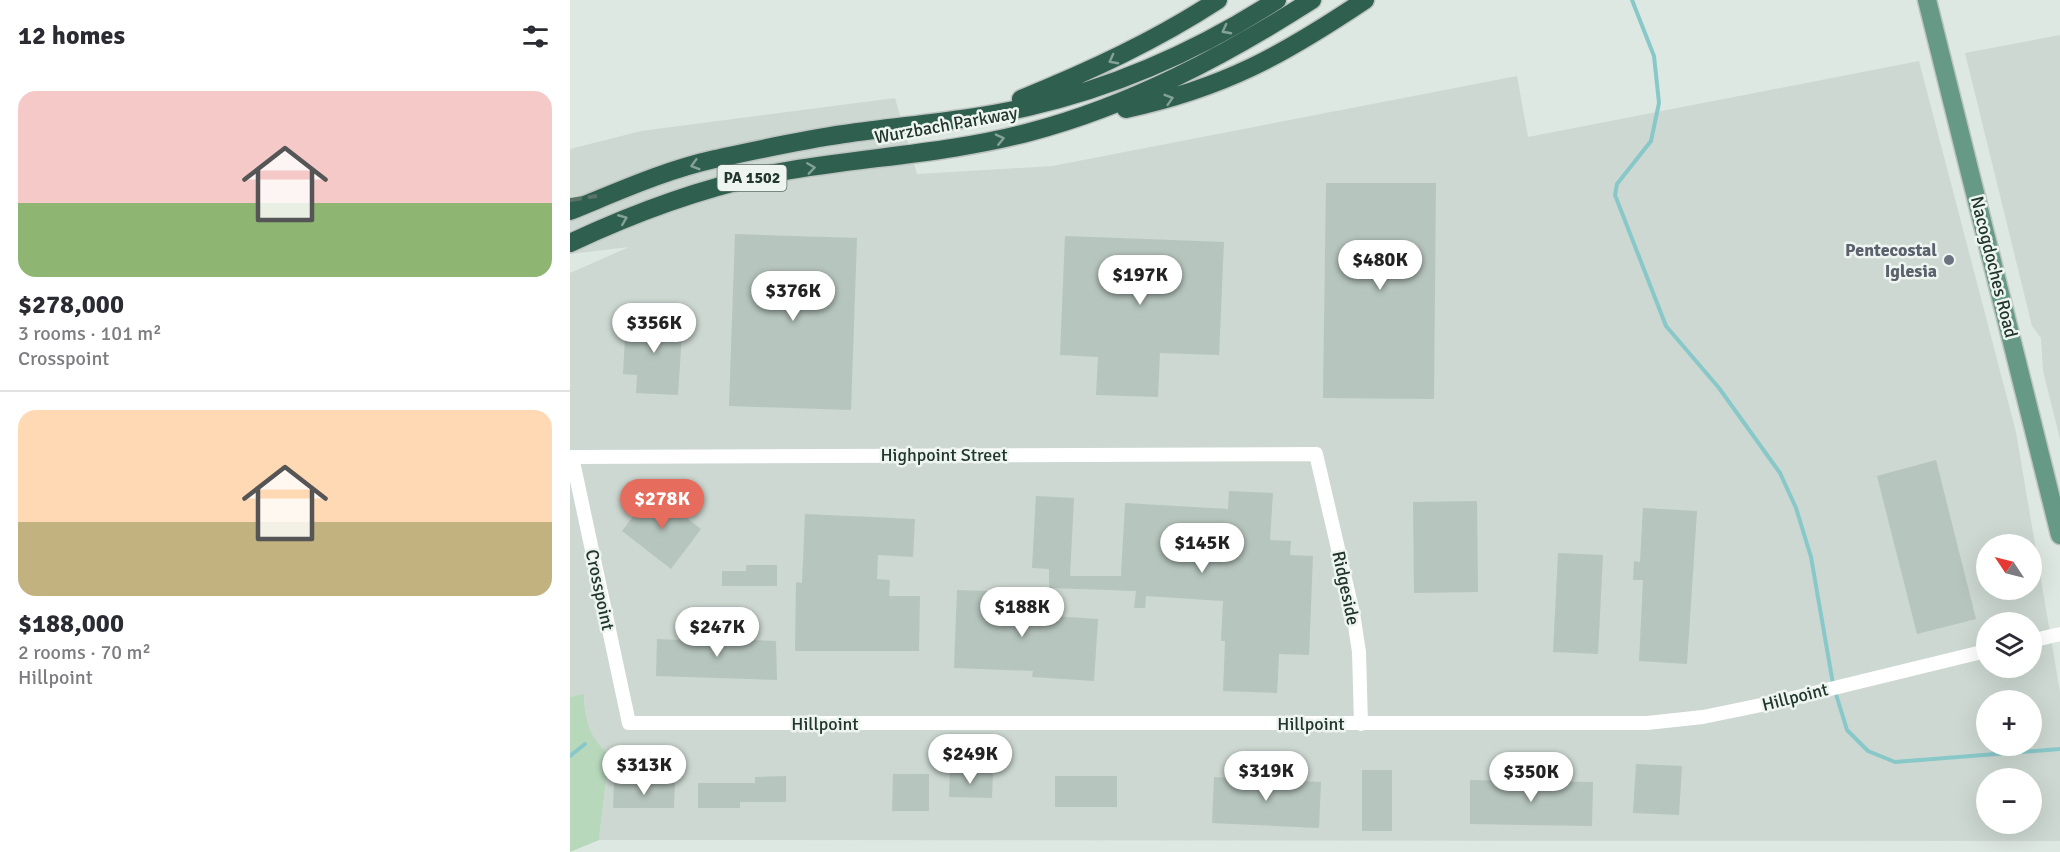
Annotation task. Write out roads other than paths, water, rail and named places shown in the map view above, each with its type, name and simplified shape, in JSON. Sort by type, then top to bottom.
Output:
[{"type":"highway","points":[[981,115],[1102,66],[1178,26],[1218,0]]},
{"type":"highway","name":"Wurzbach Parkway","points":[[570,211],[656,176],[713,159],[841,134],[981,115],[1063,98],[1151,67],[1203,43],[1277,0]]},
{"type":"highway","name":"Wurzbach Parkway","points":[[570,243],[671,200],[732,183],[782,172],[943,150],[1030,132],[1071,120],[1157,87],[1206,63],[1258,35],[1312,0]]},
{"type":"highway","points":[[1071,120],[1158,102],[1220,83],[1300,44],[1365,0]]},
{"type":"main road","name":"Nacogdoches Road","points":[[1927,0],[2060,535]]},
{"type":"street","name":"Highpoint Street","points":[[572,457],[1316,454]]},
{"type":"street","name":"Ridgeside","points":[[1316,454],[1353,614],[1359,652],[1361,724]]},
{"type":"street","name":"Crosspoint","points":[[572,457],[629,723]]},
{"type":"street","points":[[2042,638],[2060,634]]},
{"type":"street","name":"Hillpoint","points":[[629,723],[1647,723],[1703,717],[1785,700],[1976,653]]},
{"type":"waterway","points":[[1632,0],[1654,56],[1659,103],[1651,141],[1617,184],[1615,195],[1666,326],[1719,388],[1780,473],[1796,508],[1811,557],[1833,684]]},
{"type":"waterway","points":[[1835,691],[1847,730],[1868,751],[1895,762],[2060,749]]},
{"type":"waterway","points":[[570,756],[585,744]]},
{"type":"railway","points":[[570,200],[597,196]]},
{"type":"place","name":"Pentecostal Iglesia","points":[[1949,260]]}]
